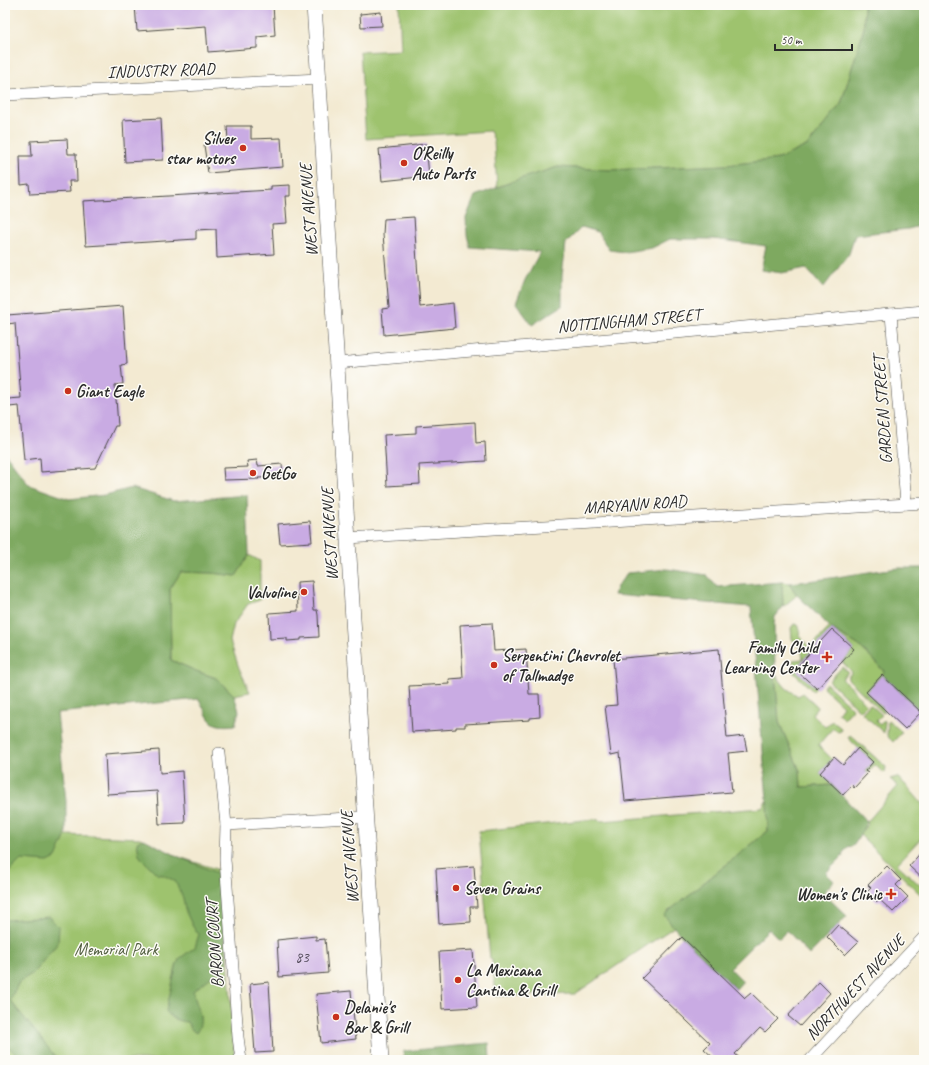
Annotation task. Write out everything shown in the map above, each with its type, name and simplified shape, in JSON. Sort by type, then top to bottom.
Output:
[{"type":"main road","name":"WEST AVENUE","points":[[314,5],[381,1060]]},
{"type":"street","name":"INDUSTRY ROAD","points":[[5,95],[319,79]]},
{"type":"street","name":"NOTTINGHAM STREET","points":[[337,363],[924,311]]},
{"type":"street","name":"GARDEN STREET","points":[[891,314],[906,504]]},
{"type":"street","name":"MARYANN ROAD","points":[[348,538],[924,503]]},
{"type":"street","name":"BARON COURT","points":[[219,753],[226,825],[225,859],[241,1060]]},
{"type":"street","points":[[226,825],[366,817]]},
{"type":"street","name":"NORTHWEST AVENUE","points":[[810,1060],[924,937]]},
{"type":"green space","points":[[399,5],[864,5],[864,28],[841,104],[808,145],[779,159],[727,165],[610,170],[558,167],[497,187],[494,141],[490,131],[366,139],[360,52],[401,50]]},
{"type":"green space","points":[[864,5],[924,5],[924,225],[908,229],[855,235],[849,254],[823,288],[806,268],[782,273],[761,270],[766,246],[713,239],[670,239],[652,248],[625,252],[609,250],[598,232],[582,227],[566,243],[562,276],[562,306],[532,325],[516,303],[525,280],[540,252],[470,247],[467,235],[466,218],[475,196],[519,179],[558,167],[610,170],[727,165],[779,159],[808,145],[841,104],[864,28]]},
{"type":"green space","points":[[5,453],[29,485],[69,499],[105,495],[132,488],[174,501],[247,495],[249,555],[236,576],[212,573],[181,572],[170,589],[171,660],[216,678],[234,695],[239,711],[235,725],[226,726],[215,724],[208,717],[199,699],[57,713],[66,801],[66,835],[56,858],[48,862],[21,860],[5,876]]},
{"type":"green space","points":[[249,555],[260,561],[260,600],[248,604],[234,624],[230,641],[239,668],[250,692],[234,695],[216,678],[171,660],[170,589],[181,572],[212,573],[236,576]]},
{"type":"green space","points":[[899,568],[924,568],[924,715],[882,675],[884,671],[872,658],[858,645],[832,629],[797,595],[789,583]]},
{"type":"green space","points":[[667,569],[707,575],[717,587],[782,582],[783,607],[775,617],[774,625],[775,674],[779,722],[800,771],[801,787],[832,785],[867,822],[854,845],[851,848],[849,846],[842,854],[843,856],[826,873],[834,881],[823,893],[847,916],[809,955],[787,930],[779,939],[769,929],[730,968],[743,981],[736,989],[682,937],[664,915],[768,831],[767,800],[751,607],[614,595],[616,588],[627,573]]},
{"type":"green space","points":[[782,582],[789,583],[797,595],[783,607]]},
{"type":"green space","points":[[794,624],[798,625],[800,629],[799,636],[810,648],[830,627],[858,645],[872,658],[884,672],[866,692],[885,711],[883,713],[847,678],[852,672],[842,662],[854,649],[832,629],[795,669],[816,688],[813,691],[794,673],[793,660],[803,659],[801,646],[798,646],[792,639],[791,628]]},
{"type":"green space","points":[[842,667],[848,672],[842,679],[852,688],[866,705],[860,711],[829,681]]},
{"type":"green space","points":[[775,674],[786,688],[798,696],[803,693],[816,705],[817,708],[812,714],[825,727],[832,721],[841,728],[841,731],[838,732],[833,728],[818,745],[832,759],[820,773],[832,785],[801,787],[800,771],[779,722]]},
{"type":"green space","points":[[826,683],[853,709],[844,719],[838,713],[843,706],[823,687]]},
{"type":"green space","points":[[870,704],[882,715],[876,721],[880,725],[884,720],[885,721],[884,733],[862,713]]},
{"type":"green space","points":[[888,720],[902,732],[893,742],[887,736]]},
{"type":"green space","points":[[850,735],[886,767],[884,773],[875,765],[868,773],[865,771],[873,762],[849,739],[848,737]]},
{"type":"green space","points":[[897,777],[924,806],[924,839],[922,837],[897,864],[924,889],[924,898],[859,834],[868,824],[867,822],[898,786],[890,779]]},
{"type":"green space","points":[[767,800],[768,831],[664,915],[674,927],[575,994],[496,996],[492,959],[490,959],[479,831],[594,819],[602,821],[762,808]]},
{"type":"green space","name":"Memorial Park","points":[[5,830],[66,835],[140,838],[179,857],[222,871],[235,1060],[11,1060],[5,1054]]},
{"type":"green space","points":[[144,839],[179,857],[217,873],[221,891],[226,962],[223,968],[193,991],[200,1018],[199,1028],[196,1033],[187,1022],[175,1019],[166,1011],[179,959],[195,947],[199,934],[193,927],[185,910],[183,898],[175,881],[163,875],[157,874],[139,855],[137,842]]},
{"type":"green space","points":[[49,917],[59,927],[58,943],[33,973],[19,982],[10,1000],[58,1060],[23,1060],[5,1044],[5,920]]},
{"type":"green space","points":[[489,1043],[490,1060],[403,1060],[404,1051]]},
{"type":"building","points":[[135,5],[273,5],[275,35],[257,37],[257,48],[208,52],[206,26],[137,31]]},
{"type":"building","points":[[381,12],[382,26],[361,27],[360,14]]},
{"type":"building","points":[[161,118],[163,160],[125,162],[123,120]]},
{"type":"building","points":[[227,126],[251,126],[251,139],[281,138],[283,167],[208,173],[204,145],[228,141]]},
{"type":"building","points":[[67,139],[68,154],[76,154],[77,181],[69,181],[70,192],[30,194],[29,184],[21,185],[20,156],[32,156],[31,141]]},
{"type":"building","name":"O'Reilly Auto Parts","points":[[426,144],[429,176],[382,181],[379,149]]},
{"type":"building","points":[[290,185],[290,196],[285,196],[287,223],[272,224],[274,254],[217,258],[216,229],[196,230],[196,239],[86,246],[83,201],[271,190],[271,186]]},
{"type":"building","points":[[414,217],[420,307],[453,303],[455,328],[384,335],[382,309],[389,308],[383,234],[384,219]]},
{"type":"building","name":"Giant Eagle","points":[[123,306],[127,364],[121,365],[123,384],[115,385],[118,426],[115,426],[95,468],[41,472],[40,458],[24,460],[19,406],[9,407],[8,399],[21,398],[15,323],[7,324],[7,315]]},
{"type":"building","points":[[475,422],[476,443],[485,442],[486,461],[419,465],[420,484],[387,486],[384,435],[416,433],[416,426]]},
{"type":"building","name":"GetGo","points":[[257,460],[258,466],[282,464],[283,477],[224,480],[223,468],[248,467],[247,461]]},
{"type":"building","points":[[310,521],[312,542],[280,544],[278,524]]},
{"type":"building","points":[[312,581],[314,610],[317,610],[318,615],[319,637],[301,638],[301,640],[287,641],[287,638],[270,639],[269,613],[298,611],[297,582]]},
{"type":"building","name":"Serpentini Chevrolet of Tallmadge","points":[[492,623],[494,651],[526,649],[529,694],[539,694],[540,717],[530,718],[530,720],[465,724],[465,727],[456,727],[456,729],[412,732],[409,686],[450,684],[449,679],[463,678],[460,625]]},
{"type":"building","name":"Family Child Learning Center","points":[[832,629],[854,649],[817,689],[795,669]]},
{"type":"building","points":[[719,649],[727,738],[744,736],[747,751],[728,753],[732,792],[625,801],[620,753],[611,755],[605,706],[617,705],[613,659]]},
{"type":"building","points":[[882,675],[921,712],[905,729],[866,692]]},
{"type":"building","points":[[858,748],[873,762],[865,771],[868,773],[854,788],[852,785],[843,795],[820,773],[834,757],[843,765]]},
{"type":"building","points":[[159,750],[160,773],[182,771],[185,823],[159,824],[157,791],[107,794],[105,754]]},
{"type":"building","points":[[924,849],[924,880],[909,866]]},
{"type":"building","name":"Seven Grains","points":[[474,866],[477,907],[470,907],[471,922],[439,924],[436,869]]},
{"type":"building","points":[[887,866],[901,880],[896,885],[908,897],[893,912],[880,900],[877,902],[867,892],[871,888],[868,885]]},
{"type":"building","points":[[838,925],[858,942],[845,955],[827,937]]},
{"type":"building","points":[[316,936],[316,940],[325,939],[328,973],[279,977],[277,940]]},
{"type":"building","points":[[682,937],[745,998],[751,993],[778,1019],[765,1032],[760,1028],[735,1054],[742,1060],[716,1060],[704,1049],[710,1043],[642,978]]},
{"type":"building","name":"La Mexicana Cantina & Grill","points":[[473,950],[477,1007],[442,1009],[439,952]]},
{"type":"building","points":[[269,982],[273,1052],[255,1053],[250,984]]},
{"type":"building","points":[[819,982],[830,993],[800,1026],[788,1016]]},
{"type":"building","name":"Delanie's Bar & Grill","points":[[351,991],[356,1039],[321,1043],[316,994]]},
{"type":"place","name":"Silver star motors","points":[[243,148]]},
{"type":"place","name":"O'Reilly Auto Parts","points":[[404,163]]},
{"type":"place","name":"Giant Eagle","points":[[68,391]]},
{"type":"place","name":"GetGo","points":[[253,473]]},
{"type":"place","name":"Valvoline","points":[[304,592]]},
{"type":"place","name":"Family Child Learning Center","points":[[827,657]]},
{"type":"place","name":"Serpentini Chevrolet of Tallmadge","points":[[494,665]]},
{"type":"place","name":"Seven Grains","points":[[456,888]]},
{"type":"place","name":"Women's Clinic","points":[[891,894]]},
{"type":"place","name":"La Mexicana Cantina & Grill","points":[[458,980]]},
{"type":"place","name":"Delanie's Bar & Grill","points":[[336,1017]]}]
